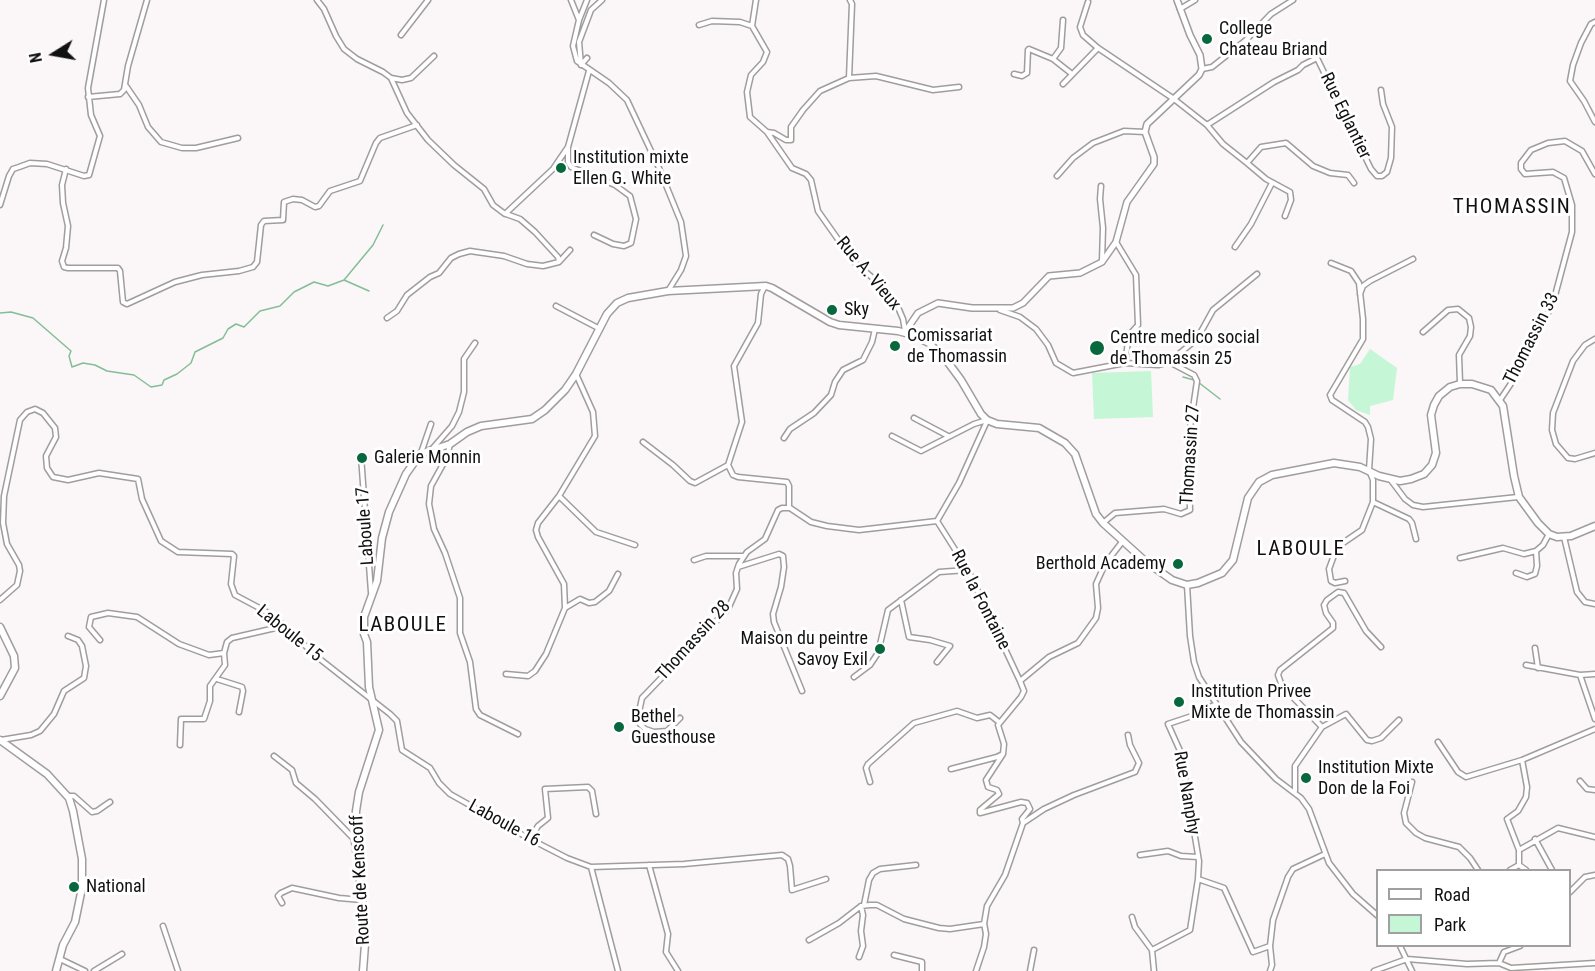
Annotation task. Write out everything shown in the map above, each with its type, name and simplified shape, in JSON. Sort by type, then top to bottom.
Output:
[{"type":"main road","points":[[420,454],[450,444],[467,432],[481,426],[532,419],[545,410],[565,390],[576,374],[607,314],[617,303],[628,298],[668,291],[766,286],[830,322],[905,332],[929,343],[961,380],[987,420],[997,424],[1039,428],[1065,443],[1075,454],[1096,514],[1103,523],[1122,542],[1172,580],[1187,585],[1222,573],[1233,560],[1248,498],[1259,482],[1272,475],[1330,463],[1369,470],[1379,476],[1400,481],[1424,474],[1432,465],[1436,453],[1431,415],[1434,405],[1439,396],[1450,387],[1460,384],[1472,384],[1491,390],[1500,400],[1519,497],[1538,523],[1549,534],[1557,537],[1564,537],[1595,526]]},
{"type":"main road","name":"Route de Kenscoff","points":[[363,971],[366,931],[356,841],[359,792],[379,730],[368,677],[367,642],[363,634],[364,617],[377,581],[382,538],[389,512],[406,474],[420,454]]},
{"type":"main road","points":[[0,627],[14,656],[15,668],[0,696]]},
{"type":"main road","points":[[0,740],[47,774],[67,796],[73,811],[83,875],[75,922],[63,945],[56,971]]},
{"type":"street","points":[[0,205],[13,170],[30,163],[47,164],[84,176],[89,175],[100,136],[91,115],[88,97],[104,0]]},
{"type":"street","points":[[88,97],[120,94],[126,86],[128,66],[147,0]]},
{"type":"street","points":[[401,35],[428,0]]},
{"type":"street","points":[[571,0],[579,20]]},
{"type":"street","points":[[587,0],[579,20],[573,54],[581,66],[609,83],[627,100],[681,222],[686,255],[681,270],[668,291]]},
{"type":"street","points":[[581,66],[579,42],[591,10],[602,0]]},
{"type":"street","points":[[699,26],[712,21],[740,22],[752,26],[756,0]]},
{"type":"street","points":[[1000,310],[1018,306],[1049,276],[1080,273],[1102,262],[1116,243],[1127,202],[1154,164],[1154,157],[1145,132],[1147,124],[1199,75],[1202,69],[1200,55],[1176,0]]},
{"type":"street","points":[[1179,10],[1195,0]]},
{"type":"street","points":[[1202,69],[1212,67],[1246,40],[1271,14],[1293,0]]},
{"type":"street","points":[[317,1],[324,9],[339,43],[357,59],[391,78],[402,80],[411,78],[434,56]]},
{"type":"street","points":[[849,78],[853,1]]},
{"type":"street","points":[[1088,2],[1080,27],[1081,32],[1098,48],[1174,99],[1208,125],[1223,144],[1272,183],[1290,192],[1291,201],[1285,216]]},
{"type":"street","points":[[1053,59],[1061,48],[1063,20]]},
{"type":"street","points":[[1595,22],[1591,24],[1581,43],[1572,65],[1570,81],[1595,122]]},
{"type":"street","name":"Rue A. Vieux","points":[[752,26],[766,52],[763,62],[751,75],[747,92],[750,117],[767,132],[792,168],[806,174],[811,180],[818,211],[854,262],[881,285],[897,305],[905,332]]},
{"type":"street","points":[[1062,84],[1098,48]]},
{"type":"street","points":[[1014,74],[1022,76],[1027,73],[1029,49],[1053,59],[1072,74]]},
{"type":"street","points":[[581,66],[587,58]]},
{"type":"street","name":"Rue Eglantier","points":[[1208,125],[1274,82],[1298,70],[1303,64],[1317,58],[1371,169],[1377,176],[1382,176],[1387,172],[1389,165],[1392,141],[1390,122],[1383,104],[1381,90]]},
{"type":"street","points":[[589,71],[568,147],[568,162],[571,167],[615,185],[630,196],[636,219],[631,243],[624,246],[613,244],[594,235]]},
{"type":"street","points":[[767,132],[791,140],[792,127],[820,91],[849,78],[876,75],[933,90],[959,87]]},
{"type":"street","points":[[391,78],[407,113],[428,140],[484,189],[494,205],[505,214],[520,219],[535,232],[560,262]]},
{"type":"street","points":[[126,86],[139,105],[148,127],[160,142],[182,148],[196,148],[238,138]]},
{"type":"street","points":[[66,169],[62,185],[68,226],[62,261],[64,267],[118,268],[123,302],[127,304],[175,282],[202,275],[239,272],[253,267],[257,262],[261,225],[264,221],[282,220],[284,202],[293,199],[315,207],[319,206],[330,191],[360,181],[380,138],[417,125]]},
{"type":"street","points":[[1057,176],[1073,158],[1093,143],[1124,131],[1145,132]]},
{"type":"street","name":"Thomassin 33","points":[[1500,400],[1518,373],[1553,303],[1572,232],[1572,205],[1564,178],[1553,172],[1525,174],[1521,169],[1521,163],[1531,150],[1548,143],[1565,141],[1582,151],[1595,174]]},
{"type":"street","points":[[1247,163],[1261,147],[1286,143],[1313,166],[1330,173],[1348,175],[1354,183]]},
{"type":"street","points":[[505,214],[553,169],[568,147]]},
{"type":"street","points":[[1236,247],[1255,217],[1272,183]]},
{"type":"street","points":[[1101,186],[1102,262]]},
{"type":"street","points":[[1116,243],[1136,275],[1138,325],[1129,335],[1125,363]]},
{"type":"street","points":[[387,318],[397,311],[407,295],[430,277],[439,273],[451,258],[459,254],[470,251],[504,256],[527,264],[543,266],[560,262],[570,250]]},
{"type":"street","points":[[1360,294],[1363,286],[1370,281],[1413,259]]},
{"type":"street","points":[[1331,263],[1351,272],[1359,283],[1363,339],[1330,395],[1332,400],[1365,422],[1368,427],[1371,439],[1369,470],[1373,480],[1373,502],[1362,530],[1337,547],[1329,569],[1331,581],[1335,583],[1345,581]]},
{"type":"street","points":[[905,332],[918,313],[938,303],[1000,310],[1020,317],[1036,329],[1048,345],[1056,363],[1073,373],[1125,363],[1158,365],[1169,362],[1197,339],[1213,310],[1257,274]]},
{"type":"street","points":[[643,442],[673,465],[690,482],[695,483],[728,465],[742,422],[734,366],[758,323],[761,294],[766,286]]},
{"type":"street","points":[[556,306],[600,329]]},
{"type":"street","points":[[1423,332],[1448,310],[1458,309],[1469,318],[1472,327],[1470,336],[1459,355],[1460,384]]},
{"type":"street","points":[[784,438],[790,429],[814,413],[831,395],[835,382],[843,370],[862,360],[872,342],[875,329]]},
{"type":"street","points":[[1595,339],[1585,345],[1573,361],[1553,413],[1552,430],[1556,444],[1568,458],[1575,459],[1595,453]]},
{"type":"street","points":[[431,449],[448,431],[459,412],[464,392],[464,359],[475,343]]},
{"type":"street","name":"Thomassin 27","points":[[1103,523],[1116,513],[1164,508],[1181,514],[1190,510],[1188,442],[1197,381],[1194,375],[1169,362]]},
{"type":"street","points":[[506,674],[528,676],[536,671],[546,654],[565,608],[564,584],[537,537],[536,530],[538,523],[559,496],[592,442],[596,429],[593,412],[576,374]]},
{"type":"street","name":"Laboule 15","points":[[0,600],[17,585],[20,571],[7,544],[3,523],[4,496],[20,420],[27,412],[35,409],[43,413],[55,428],[56,437],[46,456],[47,468],[53,477],[68,480],[99,473],[138,479],[142,499],[160,541],[178,552],[232,554],[235,559],[231,584],[235,595],[265,611],[285,626],[311,652],[372,701]]},
{"type":"street","points":[[914,418],[948,437]]},
{"type":"street","points":[[728,465],[733,475],[738,477],[787,482],[789,508],[812,522],[859,530],[937,521],[959,483],[987,420]]},
{"type":"street","points":[[892,436],[919,451],[987,420]]},
{"type":"street","points":[[420,454],[430,424]]},
{"type":"street","points":[[450,444],[447,457],[431,486],[429,504],[434,529],[445,553],[460,598],[460,633],[470,662],[476,709],[480,715],[518,734]]},
{"type":"street","name":"Laboule 17","points":[[361,456],[371,596]]},
{"type":"street","points":[[1390,478],[1405,500],[1423,507],[1519,497]]},
{"type":"street","points":[[559,496],[596,532],[635,545]]},
{"type":"street","points":[[1373,502],[1408,519],[1412,523],[1416,539]]},
{"type":"street","name":"Thomassin 28","points":[[680,718],[666,731],[654,732],[645,729],[640,724],[639,712],[642,698],[728,609],[737,589],[738,567],[744,556],[765,539],[778,510],[789,508]]},
{"type":"street","name":"Rue la Fontaine","points":[[937,521],[968,570],[1020,681]]},
{"type":"street","points":[[1460,558],[1503,548],[1524,554],[1536,552],[1549,534]]},
{"type":"street","points":[[1564,537],[1577,592],[1585,602],[1595,604]]},
{"type":"street","points":[[976,971],[984,947],[986,910],[1005,875],[1023,823],[1022,819],[1030,809],[1027,803],[1014,803],[983,814],[979,812],[999,794],[998,791],[988,787],[986,780],[1003,754],[1004,744],[998,729],[999,722],[1022,697],[1024,691],[1020,681],[1049,657],[1078,643],[1096,618],[1098,608],[1096,584],[1105,564],[1122,542]]},
{"type":"street","points":[[1516,573],[1527,577],[1534,574],[1537,566],[1536,552]]},
{"type":"street","points":[[694,560],[706,556],[744,556]]},
{"type":"street","points":[[738,567],[774,556],[783,556],[784,567],[773,614],[774,622],[802,691]]},
{"type":"street","points":[[855,676],[870,665],[878,653],[886,613],[939,572],[968,570]]},
{"type":"street","points":[[565,608],[580,599],[589,603],[595,602],[609,591],[618,574]]},
{"type":"street","points":[[1187,585],[1194,662],[1199,676],[1241,742],[1276,779],[1295,792],[1309,809],[1329,863],[1353,894],[1376,915]]},
{"type":"street","points":[[1322,727],[1282,686],[1278,675],[1280,670],[1332,628],[1333,623],[1324,605],[1327,600],[1338,592],[1344,593],[1366,631],[1381,647]]},
{"type":"street","points":[[901,600],[909,637],[950,646],[937,662]]},
{"type":"street","points":[[100,640],[89,627],[91,617],[108,613],[136,617],[179,644],[209,655],[224,653]]},
{"type":"street","points":[[180,745],[181,718],[204,718],[210,701],[210,686],[225,665],[224,653],[227,642],[232,638],[285,626]]},
{"type":"street","points":[[0,740],[31,735],[40,731],[50,720],[64,691],[84,678],[86,666],[82,646],[78,640],[68,636]]},
{"type":"street","points":[[1535,648],[1539,668]]},
{"type":"street","points":[[1526,665],[1580,675],[1595,674]]},
{"type":"street","points":[[1580,675],[1595,718]]},
{"type":"street","points":[[217,679],[242,687],[239,711]]},
{"type":"street","name":"Laboule 16","points":[[372,701],[397,721],[402,750],[430,768],[439,783],[450,794],[567,858],[591,867],[684,864],[782,855],[788,859],[792,890],[826,879]]},
{"type":"street","name":"Rue Nanphy","points":[[1152,950],[1190,930],[1198,879],[1198,857],[1181,753],[1168,724],[1192,716],[1216,704]]},
{"type":"street","points":[[870,782],[866,768],[868,764],[914,723],[957,711],[977,718],[990,715],[999,722]]},
{"type":"street","points":[[1295,792],[1295,766],[1322,727],[1346,714],[1366,740],[1372,741],[1381,738],[1399,720]]},
{"type":"street","points":[[1437,742],[1458,772],[1463,776],[1470,776],[1522,760],[1595,729]]},
{"type":"street","points":[[1023,823],[1044,809],[1135,772],[1139,763],[1128,735]]},
{"type":"street","points":[[951,769],[1003,754]]},
{"type":"street","points":[[274,756],[292,770],[296,783],[320,803],[356,841]]},
{"type":"street","points":[[1519,865],[1519,850],[1507,819],[1518,811],[1526,796],[1527,787],[1522,760]]},
{"type":"street","points":[[1580,781],[1587,789],[1595,790]]},
{"type":"street","points":[[1412,782],[1404,813],[1406,823],[1425,838],[1459,847],[1477,869]]},
{"type":"street","points":[[530,839],[538,826],[548,818],[545,789],[588,787],[592,791],[596,814]]},
{"type":"street","points":[[67,796],[74,796],[92,812],[98,811],[110,802]]},
{"type":"street","points":[[1519,850],[1558,828],[1595,837]]},
{"type":"street","points":[[1535,839],[1551,869]]},
{"type":"street","points":[[1140,855],[1168,851],[1181,856],[1198,857]]},
{"type":"street","points":[[1270,971],[1273,920],[1288,877],[1293,869],[1325,854]]},
{"type":"street","points":[[859,957],[863,946],[862,906],[873,873],[880,869],[915,864]]},
{"type":"street","points":[[649,865],[668,934],[666,952],[678,971]]},
{"type":"street","points":[[1512,869],[1519,865]]},
{"type":"street","points":[[1519,865],[1525,869]]},
{"type":"street","points":[[591,867],[618,971]]},
{"type":"street","points":[[1571,890],[1585,877],[1595,875]]},
{"type":"street","points":[[1198,879],[1224,888],[1253,952],[1270,946]]},
{"type":"street","points":[[282,903],[278,896],[280,893],[292,888],[339,898],[362,900]]},
{"type":"street","points":[[809,940],[862,906],[877,905],[904,919],[939,928],[950,929],[984,923]]},
{"type":"street","points":[[1132,917],[1152,950],[1154,971]]},
{"type":"street","points":[[163,926],[178,971]]},
{"type":"street","points":[[1401,947],[1412,971]]},
{"type":"street","points":[[1499,963],[1504,952],[1515,947]]},
{"type":"street","points":[[1030,971],[1034,950]]},
{"type":"street","points":[[94,971],[122,954]]},
{"type":"street","points":[[894,955],[921,962],[922,971]]},
{"type":"street","points":[[60,959],[85,971]]},
{"type":"street","points":[[1374,971],[1407,959],[1467,964],[1499,963],[1511,968],[1595,963]]},
{"type":"street","points":[[1560,964],[1561,971]]},
{"type":"green space","points":[[1370,349],[1397,368],[1393,400],[1370,406],[1370,415],[1356,410],[1348,400],[1350,367],[1360,364]]},
{"type":"green space","points":[[1151,371],[1153,417],[1094,419],[1092,373]]},
{"type":"waterway","points":[[344,280],[373,245],[383,225]]},
{"type":"waterway","points":[[0,313],[11,312],[33,318],[71,351],[69,356],[72,367],[83,363],[95,365],[107,371],[134,375],[151,387],[162,385],[164,380],[177,374],[191,363],[195,352],[223,338],[228,329],[236,324],[244,327],[260,311],[280,306],[294,292],[314,282],[328,286],[344,280],[369,291]]},
{"type":"waterway","points":[[1183,377],[1194,380]]},
{"type":"waterway","points":[[1198,382],[1220,399]]},
{"type":"place","name":"College Chateau Briand","points":[[1207,39]]},
{"type":"place","name":"Institution mixte Ellen G. White","points":[[561,168]]},
{"type":"place","name":"Sky","points":[[832,310]]},
{"type":"place","name":"Comissariat de Thomassin","points":[[895,346]]},
{"type":"place","name":"Centre medico social de Thomassin 25","points":[[1097,348]]},
{"type":"place","name":"Galerie Monnin","points":[[362,458]]},
{"type":"place","name":"Berthold Academy","points":[[1178,564]]},
{"type":"place","name":"Maison du peintre Savoy Exil","points":[[880,649]]},
{"type":"place","name":"Institution Privee Mixte de Thomassin","points":[[1179,702]]},
{"type":"place","name":"Bethel Guesthouse","points":[[619,727]]},
{"type":"place","name":"Institution Mixte Don de la Foi","points":[[1306,778]]},
{"type":"place","name":"National","points":[[74,887]]},
{"type":"district","name":"THOMASSIN","points":[[1512,208]]},
{"type":"district","name":"LABOULE","points":[[1301,550]]},
{"type":"district","name":"LABOULE","points":[[403,626]]}]
